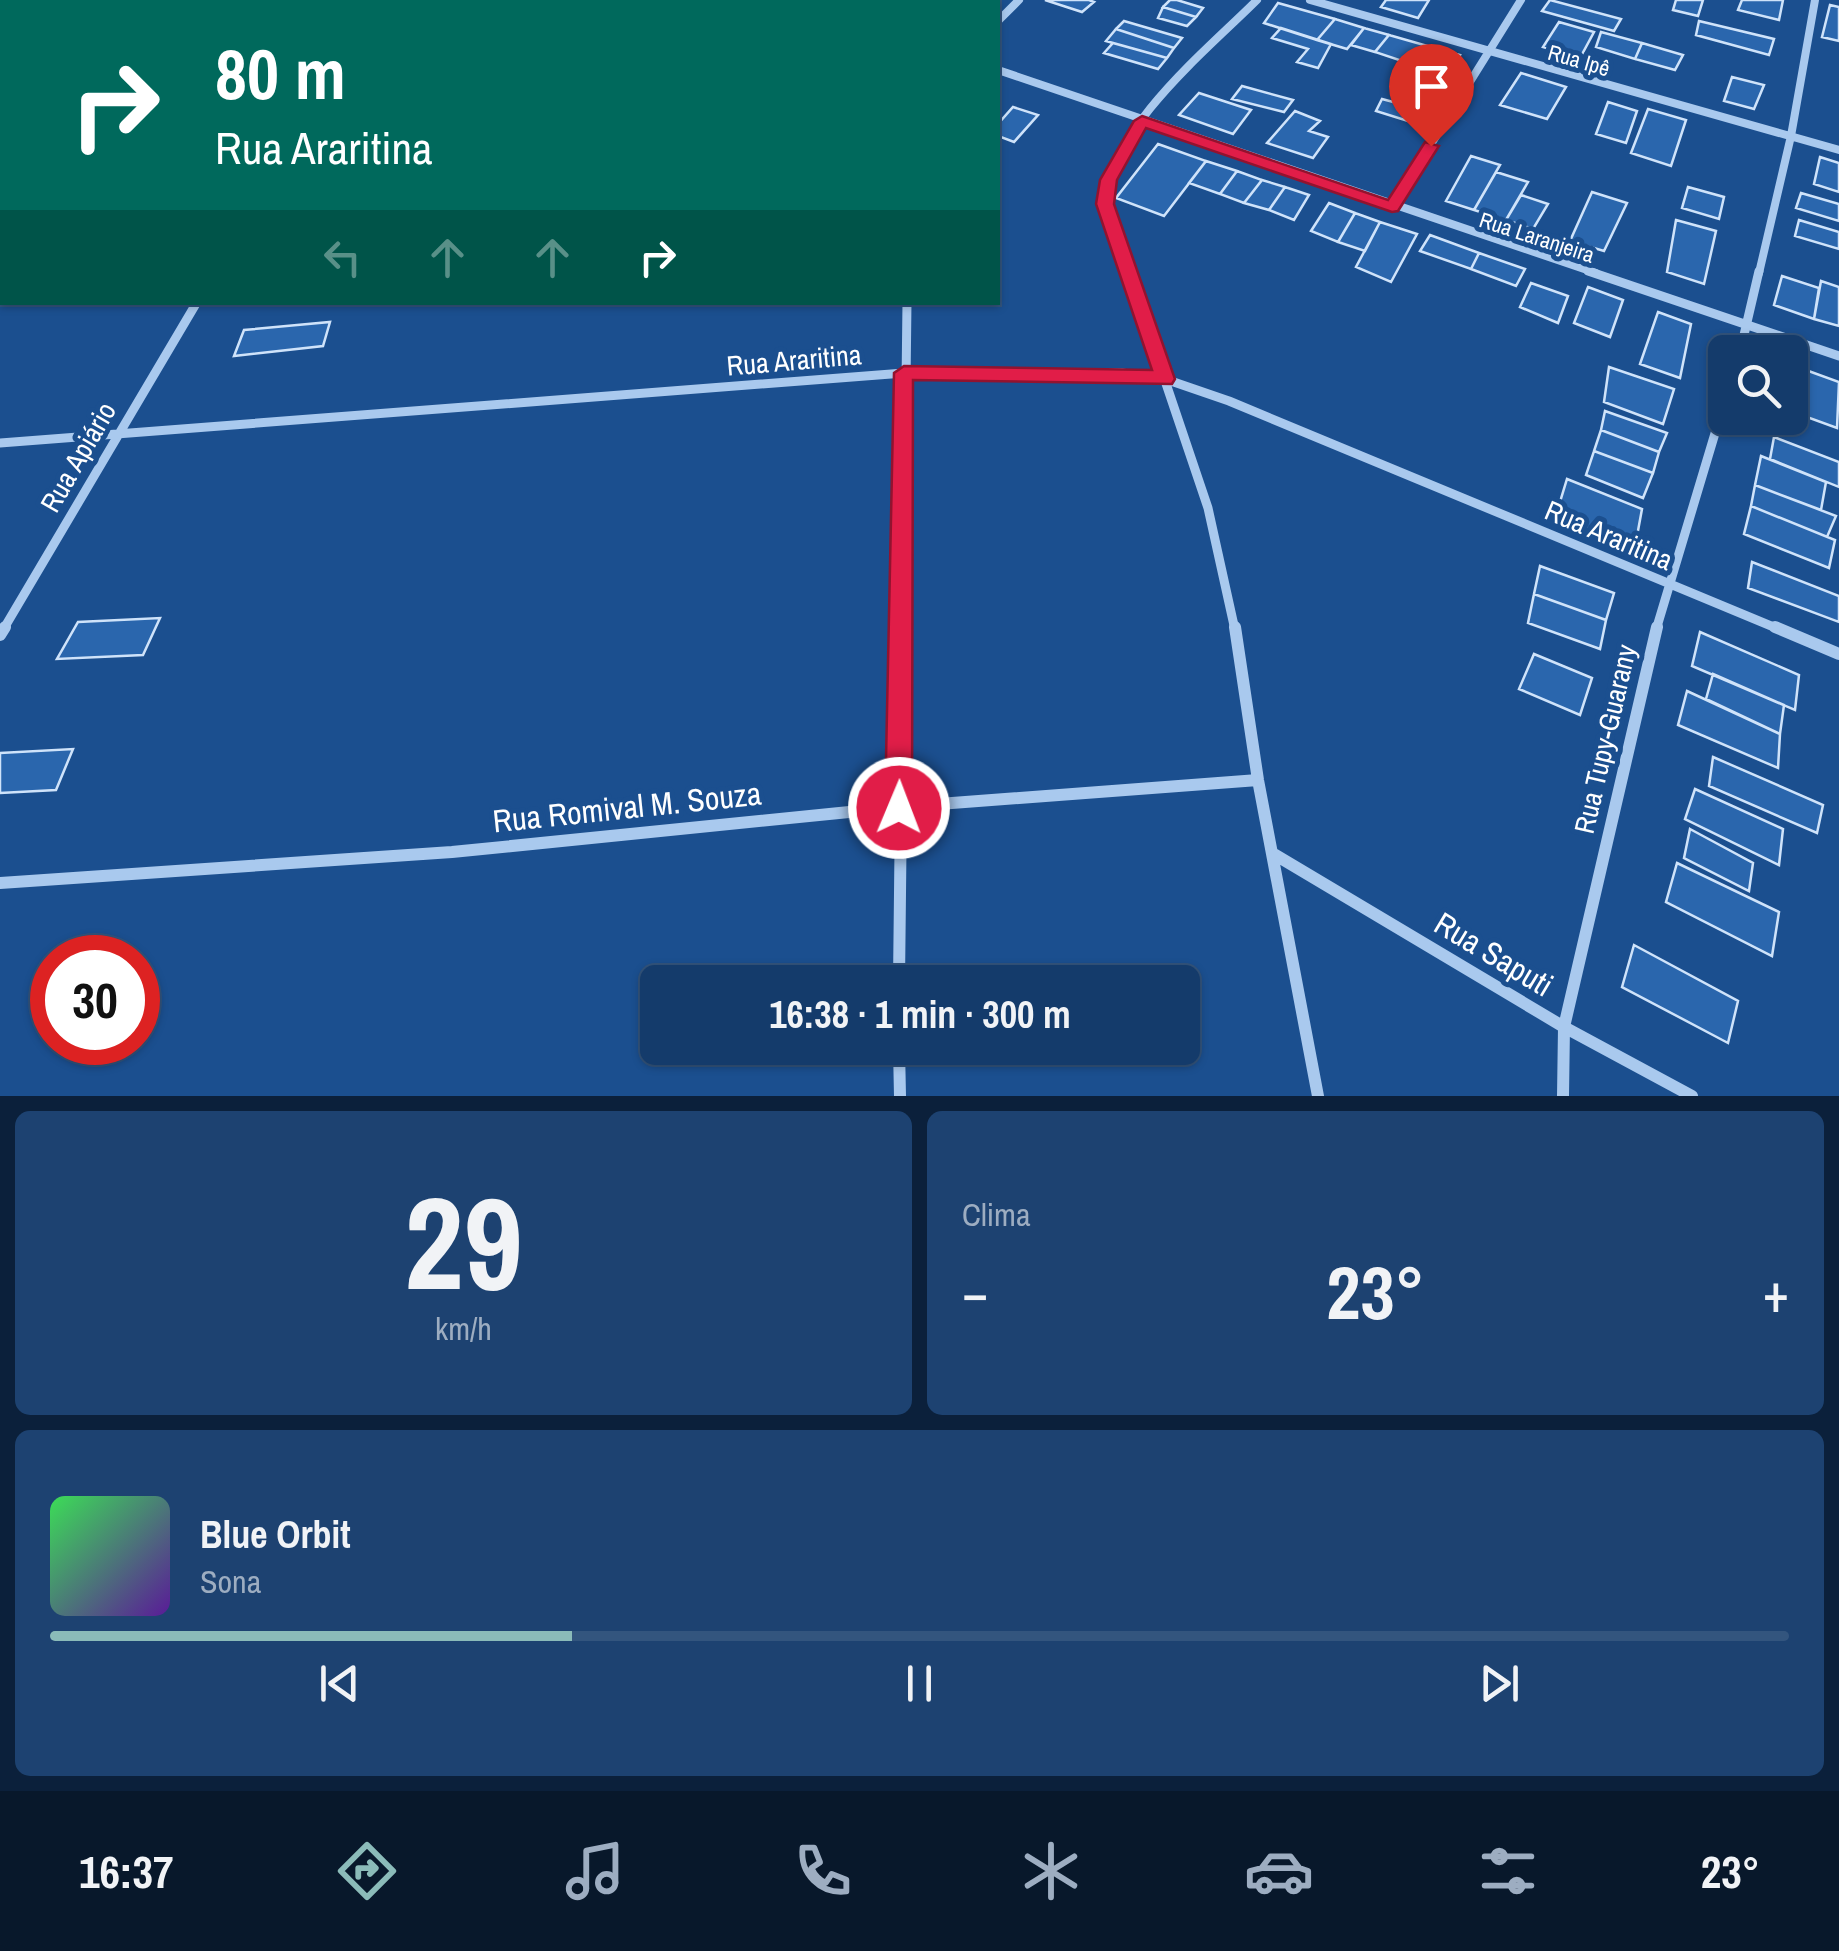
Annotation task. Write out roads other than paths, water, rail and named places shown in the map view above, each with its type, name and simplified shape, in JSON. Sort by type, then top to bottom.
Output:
[{"type":"street","points":[[1000,20],[1019,0]]},
{"type":"street","points":[[1257,0],[1142,121],[1109,180],[1105,204],[1208,508],[1231,601],[1258,780],[1318,1096]]},
{"type":"street","name":"Rua Ipê","points":[[1310,0],[1839,150]]},
{"type":"street","points":[[1392,207],[1520,0]]},
{"type":"street","points":[[1746,335],[1791,137],[1816,0]]},
{"type":"street","name":"Rua Laranjeira","points":[[1000,71],[1839,356]]},
{"type":"street","name":"Rua Apiário","points":[[0,635],[195,305]]},
{"type":"street","points":[[899,965],[907,305]]},
{"type":"street","name":"Rua Araritina","points":[[0,443],[904,373],[1122,373],[1165,379],[1230,401],[1839,654]]},
{"type":"street","name":"Rua Tupy-Guarany","points":[[1562,1096],[1564,1027],[1666,584],[1714,435]]},
{"type":"street","name":"Rua Romival M. Souza","points":[[0,884],[452,852],[899,808],[1258,780]]},
{"type":"street","name":"Rua Saputi","points":[[1272,852],[1564,1027],[1692,1096]]},
{"type":"street","points":[[900,1065],[900,1096]]}]
